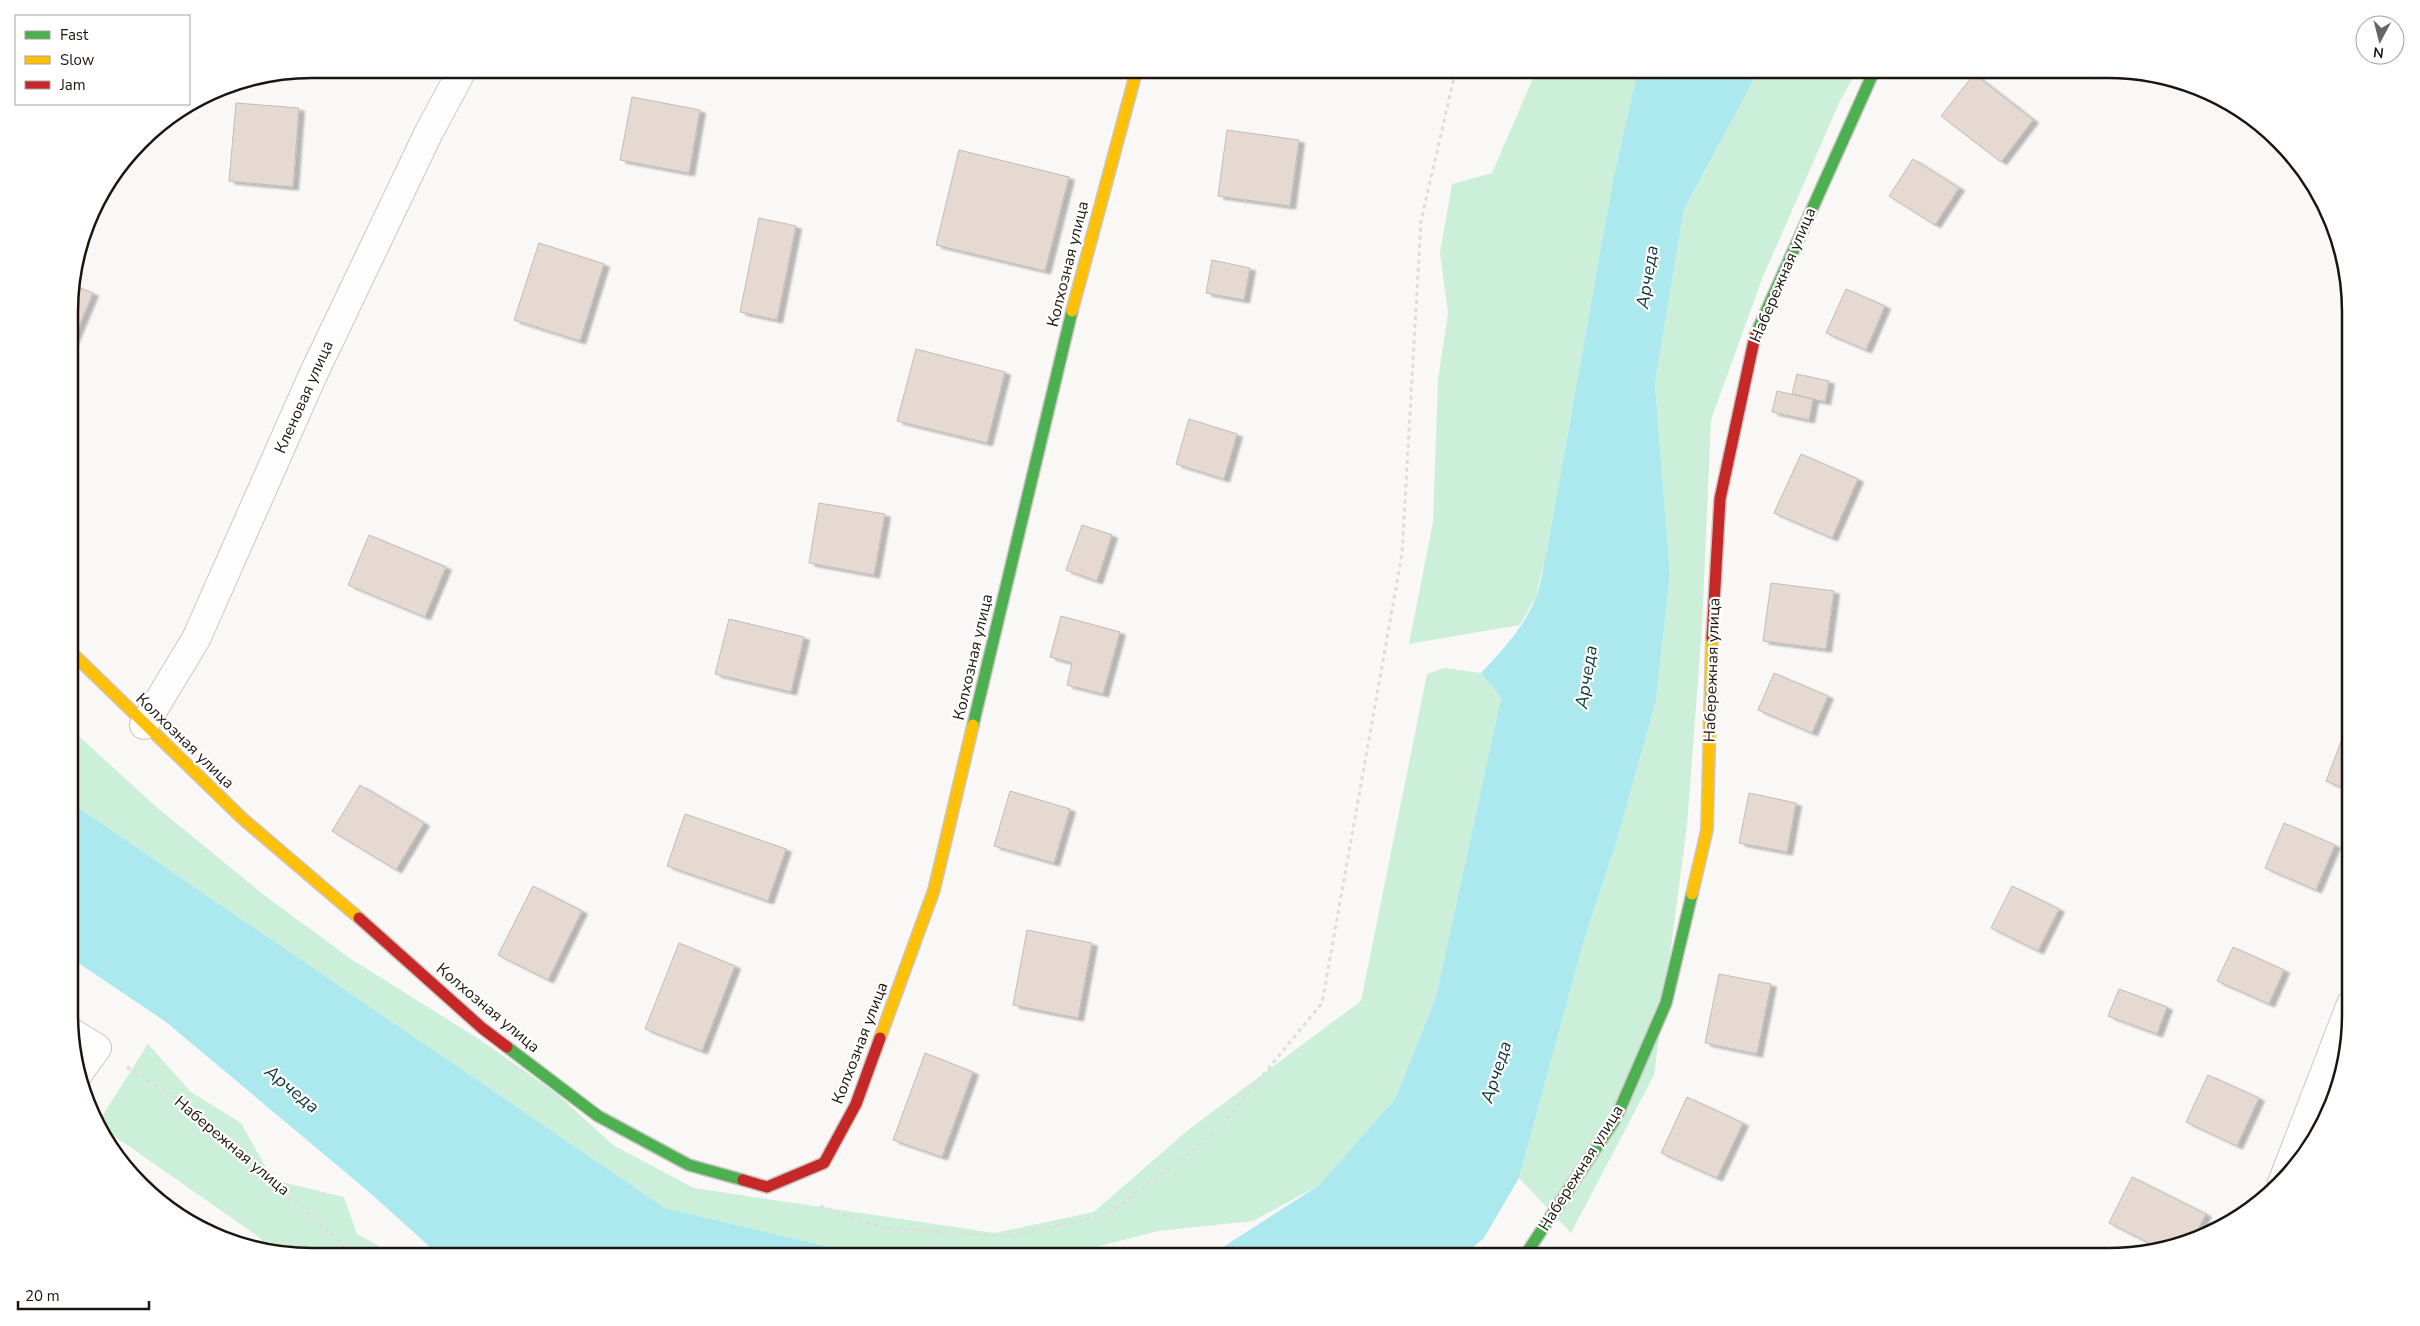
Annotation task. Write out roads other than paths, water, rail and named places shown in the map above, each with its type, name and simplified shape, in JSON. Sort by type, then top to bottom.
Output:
[{"type":"street","name":"Кленовая улица","points":[[144,725],[196,639],[312,377],[429,132],[458,78]]},
{"type":"street","name":"Колхозная улица","points":[[78,659],[243,820],[349,909],[482,1028],[598,1116],[689,1165],[767,1187],[824,1163],[856,1104],[934,890],[1078,286],[1135,78]]},
{"type":"street","name":"Набережная улица","points":[[1530,1248],[1616,1118],[1666,1003],[1708,830],[1711,655],[1720,499],[1756,331],[1871,78]]},
{"type":"street","points":[[2290,1161],[2342,1027]]},
{"type":"street","points":[[79,1037],[97,1048],[83,1067]]},
{"type":"water","name":"Арчеда","points":[[1636,78],[1754,78],[1684,209],[1655,383],[1670,575],[1656,701],[1617,840],[1584,940],[1519,1178],[1484,1238],[1472,1248],[1222,1248],[1318,1186],[1395,1099],[1436,997],[1501,698],[1481,673],[1505,647],[1526,618],[1540,585],[1613,180]]},
{"type":"water","name":"Арчеда","points":[[78,807],[665,1208],[833,1248],[431,1248],[369,1192],[166,1022],[78,963]]}]
